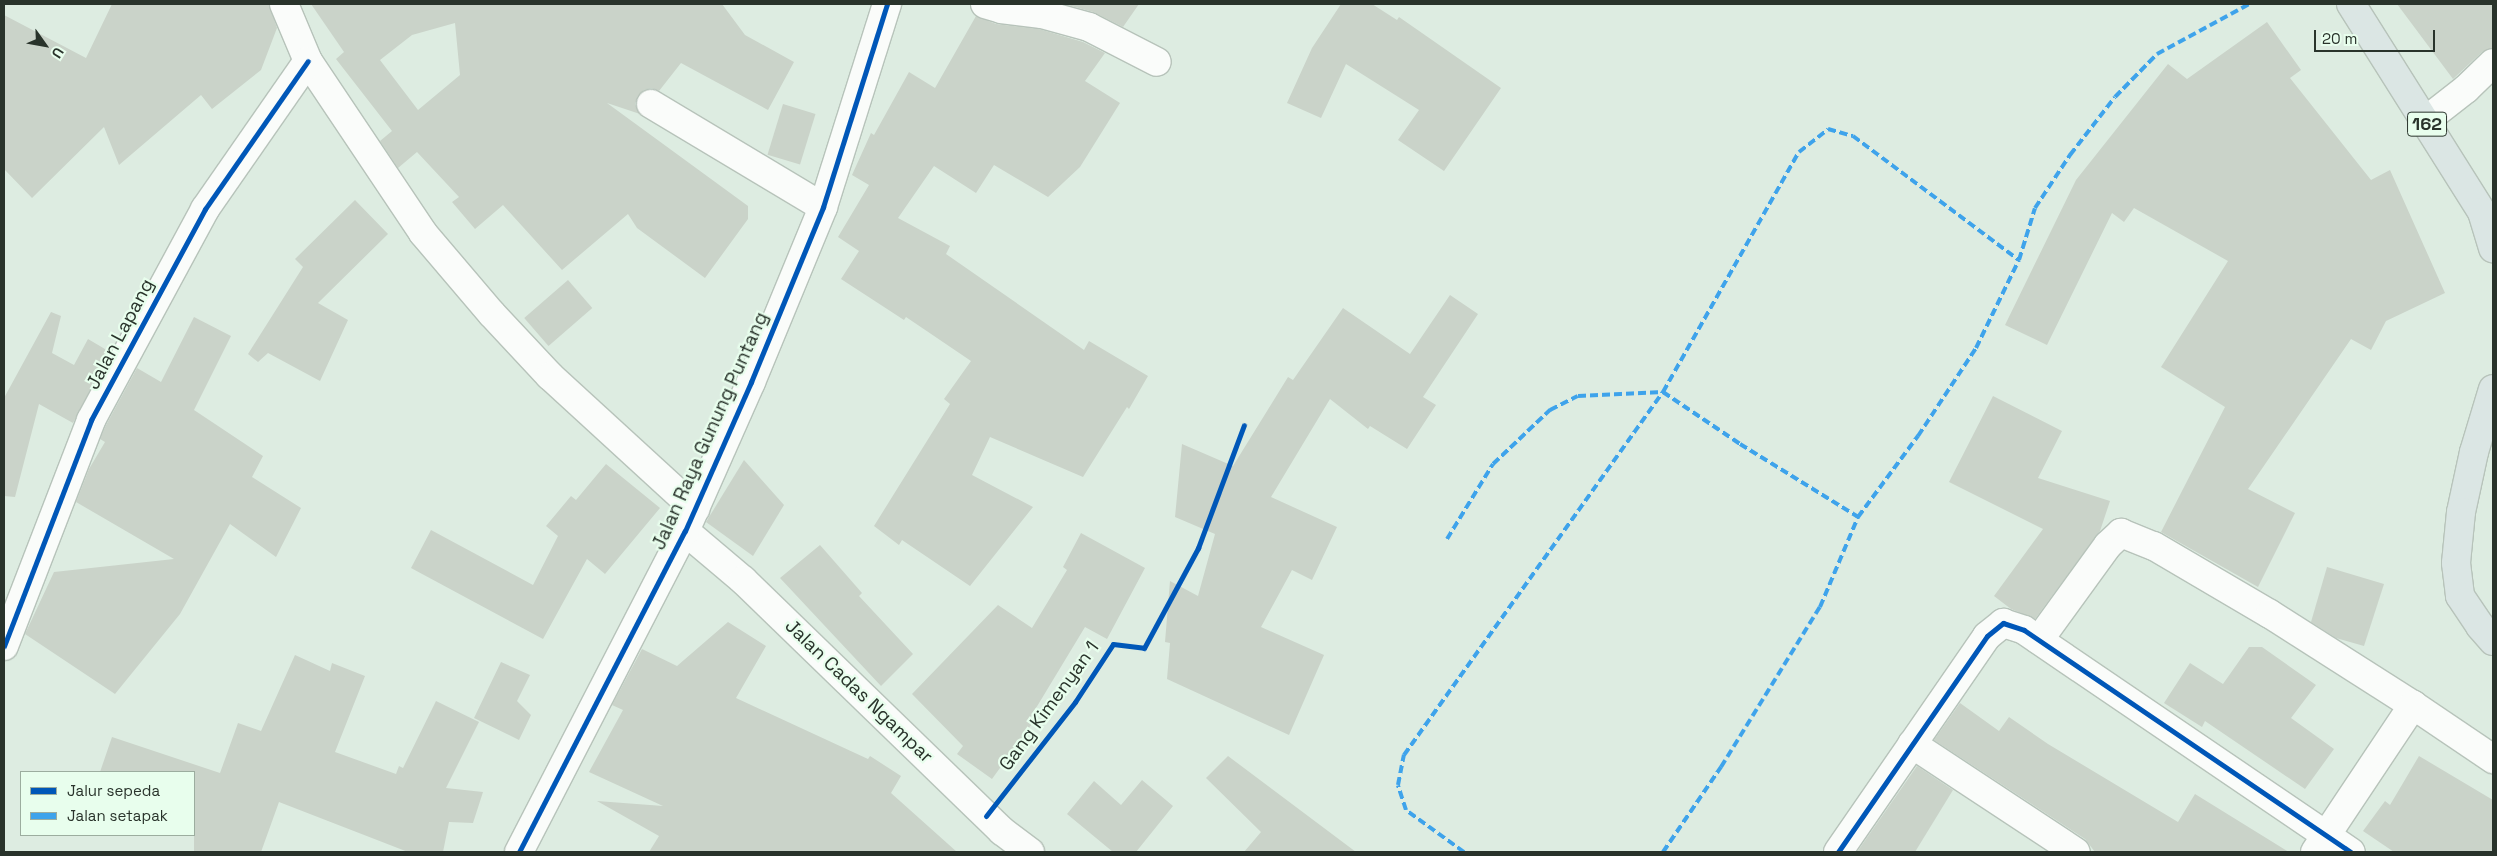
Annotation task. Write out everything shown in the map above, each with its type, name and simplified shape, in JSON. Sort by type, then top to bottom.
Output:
[{"type":"main road","name":"162","points":[[2350,4],[2482,212],[2493,248]]},
{"type":"main road","points":[[2493,389],[2474,452],[2461,512],[2456,563],[2460,596],[2480,626],[2493,641]]},
{"type":"street","name":"Jalan Cadas Ngampar","points":[[284,4],[308,61],[424,233],[492,314],[690,520],[743,580],[1002,831],[1030,852]]},
{"type":"street","name":"Jalan Raya Gunung Puntang","points":[[519,852],[690,520],[751,382],[822,207],[887,4]]},
{"type":"street","points":[[985,4],[1001,9],[1042,14],[1089,27],[1157,62]]},
{"type":"street","name":"Jalan Lapang","points":[[4,646],[91,420],[205,209],[308,61]]},
{"type":"street","points":[[2425,120],[2466,89],[2493,63]]},
{"type":"street","points":[[651,104],[822,207]]},
{"type":"street","points":[[2039,640],[2108,545],[2120,533],[2154,546],[2270,614],[2413,705],[2493,759]]},
{"type":"street","points":[[1838,852],[1988,636],[2003,623],[2024,630],[2039,640],[2321,844],[2351,852]]},
{"type":"street","points":[[2321,844],[2413,705]]},
{"type":"street","points":[[1912,744],[2076,852]]},
{"type":"building","points":[[112,4],[269,4],[277,28],[261,70],[212,109],[201,95],[119,165],[104,127],[32,198],[4,169],[4,15],[86,58]]},
{"type":"building","points":[[311,4],[722,4],[745,35],[794,62],[768,110],[681,63],[659,91],[651,88],[644,90],[638,96],[635,104],[640,114],[607,103],[748,206],[748,219],[705,278],[637,228],[628,214],[562,270],[503,205],[475,229],[452,202],[459,197],[417,152],[398,168],[380,141],[392,131],[336,59],[344,52]],"holes":[[[455,23],[460,75],[418,110],[380,60],[412,35]]]},
{"type":"building","points":[[1064,4],[1139,4],[1123,27],[1093,12]]},
{"type":"building","points":[[1341,4],[1372,4],[1397,20],[1399,17],[1501,88],[1444,171],[1398,140],[1419,110],[1346,64],[1321,118],[1287,103],[1312,48]]},
{"type":"building","points":[[2397,4],[2493,4],[2493,48],[2482,52],[2453,79]]},
{"type":"building","points":[[976,16],[996,24],[1039,29],[1083,42],[1105,53],[1085,81],[1120,103],[1080,167],[1048,197],[994,165],[976,193],[934,166],[898,218],[950,246],[946,254],[1084,350],[1089,341],[1148,376],[1129,409],[1127,407],[1083,477],[990,437],[972,475],[1033,507],[970,586],[902,540],[899,545],[874,526],[950,404],[944,399],[971,361],[906,317],[904,320],[841,279],[859,251],[838,237],[869,185],[852,175],[871,133],[874,135],[909,72],[935,88]]},
{"type":"building","points":[[2267,22],[2301,70],[2290,78],[2371,180],[2390,170],[2445,293],[2386,321],[2371,350],[2351,339],[2248,489],[2295,513],[2258,587],[2161,532],[2225,407],[2161,367],[2228,261],[2134,208],[2124,222],[2112,213],[2047,345],[2005,325],[2076,180],[2168,64],[2187,79]]},
{"type":"building","points":[[783,104],[816,114],[800,165],[768,155]]},
{"type":"building","points":[[355,200],[388,234],[318,303],[348,320],[320,381],[268,353],[258,362],[248,354],[303,267],[295,259]]},
{"type":"building","points":[[568,280],[592,308],[549,346],[524,318]]},
{"type":"building","points":[[1450,295],[1478,314],[1423,397],[1436,405],[1407,449],[1370,426],[1368,429],[1330,399],[1271,497],[1337,527],[1312,580],[1292,570],[1261,627],[1324,655],[1289,735],[1167,679],[1170,643],[1165,642],[1170,581],[1198,596],[1215,534],[1175,517],[1182,444],[1233,466],[1288,377],[1293,380],[1343,308],[1410,354]]},
{"type":"building","points":[[51,312],[61,316],[52,353],[74,365],[88,339],[110,352],[73,423],[39,404],[15,497],[4,496],[4,398]]},
{"type":"building","points":[[194,317],[231,336],[194,410],[263,456],[252,477],[301,508],[276,557],[230,524],[180,614],[115,694],[25,634],[54,572],[174,559],[76,502],[89,469],[105,442],[100,439],[105,427],[137,368],[161,382]]},
{"type":"building","points":[[1993,396],[2062,431],[2038,478],[2110,501],[2100,531],[2035,619],[2011,609],[1994,596],[2043,529],[1949,482]]},
{"type":"building","points":[[744,460],[784,505],[753,556],[706,522]]},
{"type":"building","points":[[606,464],[660,508],[605,574],[587,559],[543,639],[411,568],[431,530],[533,585],[558,536],[546,526],[571,496],[576,500]]},
{"type":"building","points":[[1081,533],[1145,568],[1107,639],[1085,627],[1030,718],[1034,721],[992,779],[957,754],[963,746],[912,694],[998,605],[1032,628],[1067,570],[1063,567]]},
{"type":"building","points":[[820,545],[862,593],[859,596],[913,654],[881,686],[780,578]]},
{"type":"building","points":[[2327,567],[2384,584],[2364,646],[2336,638],[2311,622]]},
{"type":"building","points":[[728,622],[766,646],[736,698],[868,759],[870,756],[901,776],[891,793],[957,852],[649,852],[659,836],[597,801],[663,806],[589,772],[623,710],[612,705],[642,649],[677,666]]},
{"type":"building","points":[[2249,647],[2262,647],[2316,685],[2291,718],[2334,749],[2305,789],[2205,721],[2202,727],[2164,703],[2190,663],[2223,684]]},
{"type":"building","points":[[295,655],[330,671],[332,663],[365,676],[335,752],[396,774],[399,766],[403,768],[436,701],[479,722],[446,788],[483,792],[473,823],[449,822],[443,852],[408,852],[279,802],[261,852],[194,852],[195,771],[100,771],[112,737],[220,773],[238,723],[261,731]]},
{"type":"building","points":[[501,662],[530,675],[517,701],[531,715],[519,740],[474,718]]},
{"type":"building","points":[[1960,703],[1999,731],[2009,717],[2048,744],[2178,822],[2195,794],[2289,852],[2095,852],[2085,839],[1934,740]]},
{"type":"building","points":[[1228,756],[1356,852],[1244,852],[1261,832],[1206,778]]},
{"type":"building","points":[[2419,756],[2493,800],[2493,852],[2394,852],[2363,831],[2385,801],[2390,805]]},
{"type":"building","points":[[1917,766],[1953,790],[1915,852],[1857,852]]},
{"type":"building","points":[[1142,780],[1173,806],[1136,852],[1113,852],[1067,814],[1094,781],[1121,805]]},
{"type":"marked path","points":[[1663,852],[1721,767],[1820,607],[1858,517],[1918,436],[1976,348],[2019,260],[2035,208],[2070,155],[2115,97],[2157,54],[2249,4]]},
{"type":"marked path","points":[[1464,852],[1406,810],[1398,785],[1404,755],[1663,392],[1799,152],[1828,129],[1853,136],[2019,260]]},
{"type":"marked path","points":[[1447,539],[1493,464],[1550,410],[1578,396],[1663,392],[1740,444],[1858,517]]},
{"type":"cycle path","points":[[519,852],[685,531],[751,382],[823,207],[887,4]]},
{"type":"cycle path","points":[[4,646],[91,420],[205,209],[308,61]]},
{"type":"cycle path","name":"Gang Kimenyan 1","points":[[986,816],[1075,702],[1113,644],[1144,648],[1198,548],[1244,425]]},
{"type":"cycle path","points":[[1838,852],[1987,636],[2003,623],[2024,630],[2351,852]]}]
